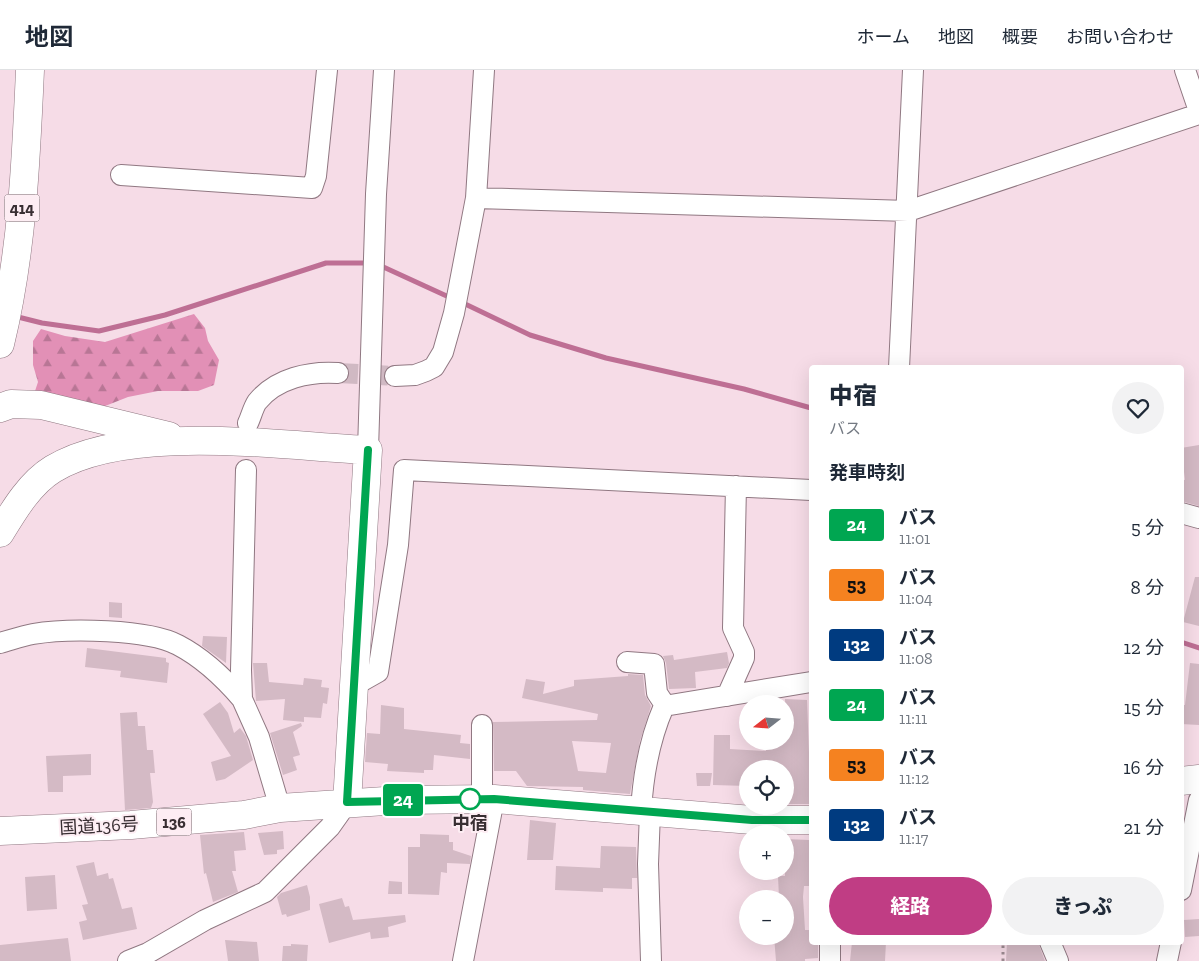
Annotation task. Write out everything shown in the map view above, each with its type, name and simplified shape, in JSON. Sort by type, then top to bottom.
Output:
[{"type":"highway","name":"414","points":[[0,344],[14,277],[26,168],[30,70]]},
{"type":"highway","points":[[0,408],[11,404],[41,405],[146,429],[180,440]]},
{"type":"highway","points":[[0,533],[34,486],[52,470],[72,460],[96,452],[180,440],[368,450],[347,802]]},
{"type":"highway","points":[[1184,781],[1199,779]]},
{"type":"highway","name":"国道136号","points":[[0,831],[130,825],[244,815],[280,808],[347,802],[488,799],[752,820],[809,820]]},
{"type":"street","points":[[121,175],[312,188],[316,176],[327,70]]},
{"type":"street","points":[[368,450],[376,194],[384,70]]},
{"type":"street","points":[[395,376],[415,375],[426,371],[440,359],[454,313],[476,198],[484,70]]},
{"type":"street","points":[[899,365],[908,211],[913,70]]},
{"type":"street","points":[[476,198],[908,211],[1199,113],[1186,70]]},
{"type":"street","points":[[248,424],[257,402],[276,387],[306,373],[317,371],[338,372]]},
{"type":"street","points":[[242,699],[241,662],[246,470]]},
{"type":"street","points":[[355,685],[378,672],[398,545],[404,470],[809,490]]},
{"type":"street","points":[[727,696],[744,658],[744,652],[733,628],[736,486]]},
{"type":"street","points":[[1184,514],[1199,518]]},
{"type":"street","points":[[0,643],[33,634],[79,630],[158,637],[178,645],[198,657],[223,678],[242,699],[260,737],[280,808]]},
{"type":"street","points":[[627,662],[654,664],[657,693],[665,705]]},
{"type":"street","points":[[665,705],[809,682]]},
{"type":"street","points":[[651,961],[648,864],[642,788],[652,739],[665,705]]},
{"type":"street","points":[[463,961],[488,799],[482,725]]},
{"type":"street","points":[[1184,875],[1199,800]]},
{"type":"street","points":[[128,961],[148,953],[205,920],[265,892],[330,827],[347,802]]},
{"type":"street","points":[[830,945],[830,961]]},
{"type":"street","points":[[1051,945],[1058,961]]},
{"type":"street","points":[[1167,961],[1170,945]]},
{"type":"path","points":[[1003,945],[1003,961]]},
{"type":"green space","points":[[194,314],[205,328],[208,341],[219,360],[214,385],[198,391],[158,391],[128,397],[95,410],[33,397],[38,382],[33,365],[33,341],[41,329],[65,336],[105,342]]},
{"type":"building","points":[[1199,445],[1199,506],[1184,502],[1184,448]]},
{"type":"building","points":[[1195,577],[1199,577],[1199,626],[1184,622]]},
{"type":"building","points":[[109,602],[122,603],[122,618],[109,617]]},
{"type":"building","points":[[203,636],[227,637],[226,663],[202,646]]},
{"type":"building","points":[[87,648],[166,658],[166,662],[169,663],[167,683],[120,677],[121,671],[85,667]]},
{"type":"building","points":[[727,652],[729,663],[727,668],[695,672],[696,688],[669,689],[666,663],[663,656],[673,655],[674,660]]},
{"type":"building","points":[[253,663],[267,663],[269,682],[303,685],[304,678],[322,680],[321,687],[329,688],[327,704],[323,703],[321,718],[304,717],[304,722],[283,720],[285,699],[256,701]]},
{"type":"building","points":[[1190,663],[1199,664],[1199,725],[1184,724]]},
{"type":"building","points":[[628,674],[643,675],[645,695],[651,706],[640,741],[630,794],[583,790],[583,787],[527,786],[516,771],[494,771],[493,722],[597,720],[598,714],[522,698],[526,679],[545,682],[543,694],[574,686],[574,680],[628,676]],"holes":[[[572,741],[611,743],[606,773],[578,771]]]},
{"type":"building","points":[[794,699],[807,700],[809,804],[794,804],[794,760],[739,760],[739,786],[713,785],[714,735],[730,735],[730,749],[794,750]]},
{"type":"building","points":[[220,702],[228,713],[234,733],[240,728],[246,736],[253,760],[225,779],[216,781],[211,762],[231,756],[203,714]]},
{"type":"building","points":[[381,705],[404,708],[404,729],[461,735],[460,743],[470,744],[470,759],[434,755],[433,770],[424,770],[424,773],[387,771],[388,764],[365,762],[367,733],[380,734]]},
{"type":"building","points":[[137,712],[138,726],[145,726],[147,750],[153,750],[155,773],[150,773],[153,802],[151,808],[125,810],[120,713]]},
{"type":"building","points":[[301,723],[302,726],[293,732],[300,755],[293,757],[297,770],[283,775],[270,733]]},
{"type":"building","points":[[91,754],[91,775],[63,776],[63,792],[48,792],[46,756]]},
{"type":"building","points":[[696,773],[712,773],[710,786],[697,786]]},
{"type":"building","points":[[530,820],[556,823],[553,860],[527,860]]},
{"type":"building","points":[[283,831],[284,849],[277,850],[277,854],[264,855],[258,833]]},
{"type":"building","points":[[244,832],[246,850],[234,851],[236,871],[232,871],[238,892],[213,902],[206,873],[204,874],[200,835]]},
{"type":"building","points":[[420,834],[449,835],[449,842],[453,842],[453,850],[471,856],[470,864],[447,863],[447,873],[441,872],[439,895],[408,894],[408,847],[420,847]]},
{"type":"building","points":[[794,839],[809,840],[809,886],[804,886],[803,897],[805,930],[809,930],[809,945],[818,945],[818,958],[805,959],[805,961],[776,961],[775,945],[794,945],[794,890],[779,890],[778,880],[794,880]]},
{"type":"building","points":[[601,846],[636,847],[637,878],[632,878],[632,889],[603,888],[603,892],[555,890],[556,866],[600,868]]},
{"type":"building","points":[[94,862],[97,876],[108,873],[109,879],[113,878],[122,909],[132,907],[137,929],[83,940],[79,922],[87,920],[82,905],[88,904],[76,866]]},
{"type":"building","points":[[55,875],[57,909],[27,911],[25,877]]},
{"type":"building","points":[[389,881],[402,882],[402,894],[388,894]]},
{"type":"building","points":[[307,885],[310,897],[310,910],[287,917],[286,914],[282,915],[277,897],[281,893]]},
{"type":"building","points":[[342,898],[345,907],[349,906],[353,920],[405,915],[406,922],[388,927],[389,937],[371,939],[370,932],[329,943],[319,904]]},
{"type":"building","points":[[1199,919],[1199,936],[1185,937],[1184,920]]},
{"type":"building","points":[[68,938],[71,961],[0,961],[0,945]]},
{"type":"building","points":[[225,940],[257,942],[259,961],[228,961]]},
{"type":"building","points":[[291,944],[308,945],[307,961],[282,961],[283,946],[291,946]]},
{"type":"building","points":[[852,945],[886,945],[885,961],[850,961]]},
{"type":"building","points":[[1007,945],[1039,945],[1045,961],[1006,961]]},
{"type":"waterway","points":[[14,316],[42,323],[99,331],[165,315],[326,263],[369,263]]},
{"type":"waterway","points":[[379,265],[451,298]]},
{"type":"waterway","points":[[461,302],[530,335],[606,358],[744,389],[809,407]]},
{"type":"waterway","points":[[1184,643],[1199,648]]},
{"type":"tunnel","points":[[338,373],[395,376]]},
{"type":"bus line","name":"24","points":[[368,450],[347,802],[494,799],[752,820],[809,820]]},
{"type":"place","name":"中宿","points":[[470,799]]}]
